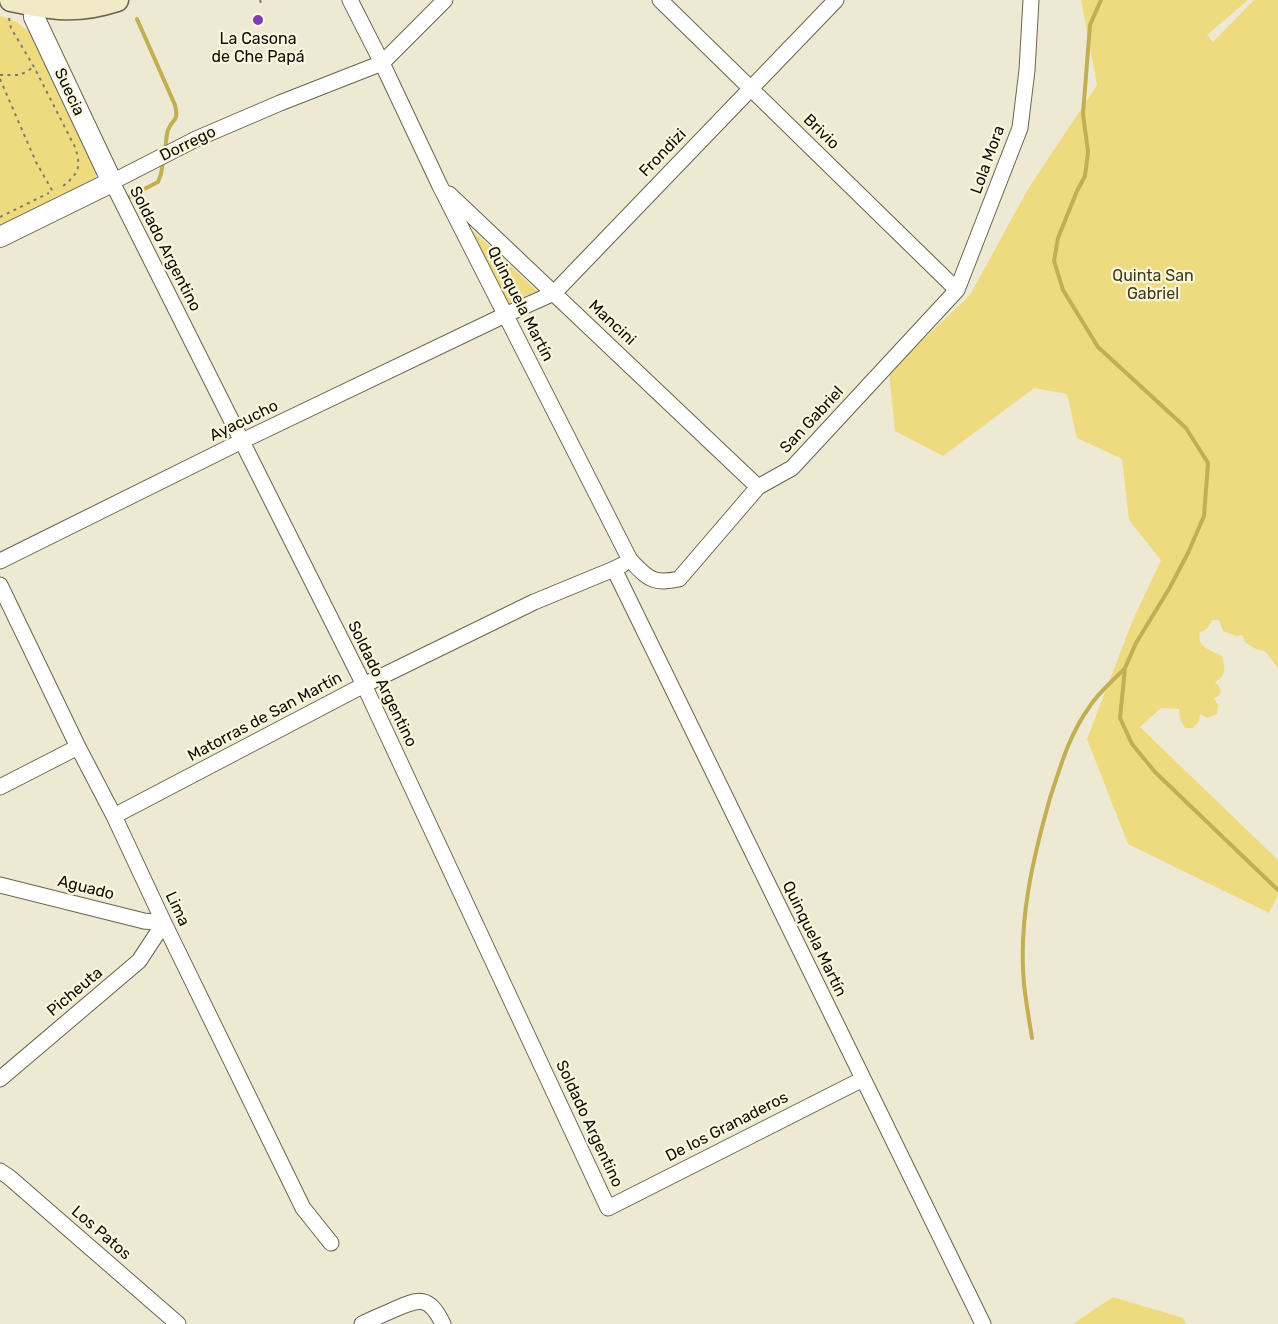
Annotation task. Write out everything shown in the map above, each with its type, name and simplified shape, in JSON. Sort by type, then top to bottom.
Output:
[{"type":"main road","points":[[11,0],[78,9],[98,7],[117,0]]},
{"type":"street","name":"Quinquela Martín","points":[[350,0],[440,186],[630,560]]},
{"type":"street","points":[[382,63],[445,0]]},
{"type":"street","name":"Brivio","points":[[660,0],[957,290]]},
{"type":"street","name":"Frondizi","points":[[505,315],[554,293],[836,0]]},
{"type":"street","name":"Lola Mora","points":[[957,290],[1020,128],[1027,70],[1031,0]]},
{"type":"street","name":"Suecia","points":[[35,3],[34,17],[112,182]]},
{"type":"street","name":"Dorrego","points":[[0,237],[196,139],[279,103],[382,63]]},
{"type":"street","name":"Soldado Argentino","points":[[112,182],[364,685],[608,1208]]},
{"type":"street","name":"Mancini","points":[[440,186],[758,487]]},
{"type":"street","name":"San Gabriel","points":[[630,560],[650,579],[665,582],[679,579],[758,487],[792,468],[957,290]]},
{"type":"street","name":"Ayacucho","points":[[0,561],[242,441],[505,315]]},
{"type":"street","name":"Matorras de San Martín","points":[[114,816],[364,685],[534,602],[614,569],[630,560]]},
{"type":"street","name":"Quinquela Martín","points":[[614,569],[983,1324]]},
{"type":"street","name":"Lima","points":[[0,585],[303,1208],[331,1243]]},
{"type":"street","points":[[0,787],[78,747]]},
{"type":"street","name":"Aguado","points":[[0,885],[144,921],[164,923]]},
{"type":"street","name":"Picheuta","points":[[0,1079],[139,961],[164,923]]},
{"type":"street","name":"De los Granaderos","points":[[608,1208],[863,1079]]},
{"type":"street","name":"Los Patos","points":[[0,1171],[178,1324]]},
{"type":"street","points":[[362,1324],[411,1302],[423,1301],[432,1306],[443,1324]]},
{"type":"path","points":[[13,32],[34,67],[75,147],[78,167],[74,177],[62,187]]},
{"type":"path","points":[[0,75],[20,75],[34,67]]},
{"type":"path","points":[[0,80],[36,162],[53,192],[0,217]]},
{"type":"green space","name":"Quinta San Gabriel","points":[[1081,0],[1248,0],[1207,35],[1213,42],[1254,0],[1278,0],[1278,668],[1265,651],[1246,643],[1242,635],[1236,636],[1223,631],[1219,620],[1212,620],[1208,628],[1200,632],[1199,637],[1203,645],[1222,656],[1223,660],[1222,677],[1215,682],[1220,690],[1219,696],[1214,698],[1218,705],[1217,714],[1207,718],[1200,714],[1199,721],[1193,728],[1185,728],[1180,719],[1179,709],[1161,708],[1140,727],[1278,860],[1278,895],[1269,913],[1128,844],[1087,739],[1132,622],[1161,560],[1129,520],[1122,459],[1077,438],[1067,394],[1034,388],[943,456],[895,431],[889,372],[970,295],[1028,189],[1097,85]]},
{"type":"green space","points":[[0,16],[22,26],[38,43],[97,172],[95,180],[0,232]]},
{"type":"green space","points":[[472,230],[537,291],[508,304]]},
{"type":"green space","points":[[1113,1297],[1183,1318],[1186,1324],[1074,1323]]},
{"type":"waterway","points":[[1101,0],[1090,25],[1083,114],[1088,152],[1085,176],[1058,238],[1054,261],[1063,290],[1098,347],[1186,428],[1208,463],[1204,516],[1188,553],[1136,643],[1125,668],[1120,718],[1132,744],[1155,772],[1278,890]]},
{"type":"waterway","points":[[137,19],[175,105],[176,117],[168,130],[165,151]]},
{"type":"waterway","points":[[125,199],[158,182],[163,162]]},
{"type":"waterway","points":[[1032,1038],[1024,984],[1023,937],[1028,890],[1038,844],[1050,798],[1076,728],[1102,691],[1124,669]]},
{"type":"place","name":"La Casona de Che Papá","points":[[258,20]]}]
